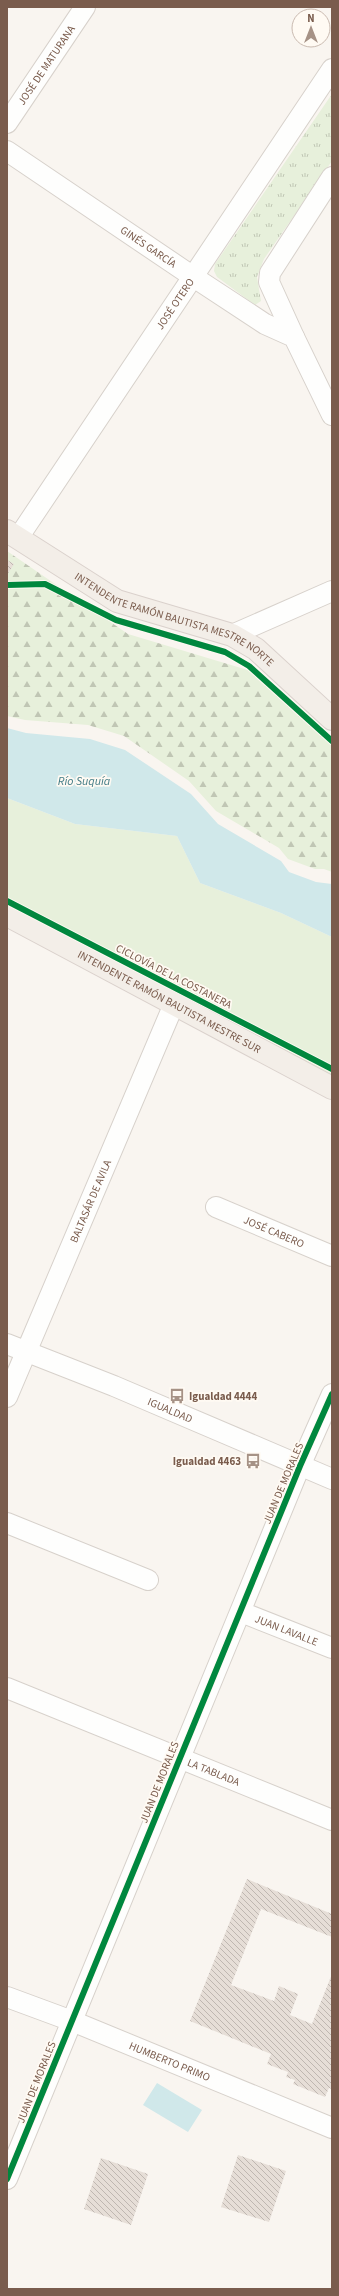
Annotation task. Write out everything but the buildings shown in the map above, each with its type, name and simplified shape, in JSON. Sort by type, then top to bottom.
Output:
[{"type":"main road","name":"INTENDENTE RAMÓN BAUTISTA MESTRE NORTE","points":[[12,535],[117,602],[232,635],[256,649],[332,719]]},
{"type":"main road","name":"INTENDENTE RAMÓN BAUTISTA MESTRE SUR","points":[[7,915],[332,1088]]},
{"type":"street","name":"JOSÉ DE MATURANA","points":[[7,123],[85,7]]},
{"type":"street","name":"JOSÉ OTERO","points":[[12,535],[331,73]]},
{"type":"street","name":"GINÉS GARCÍA","points":[[7,151],[265,324],[294,337]]},
{"type":"street","points":[[332,177],[270,273],[269,282],[332,415]]},
{"type":"street","points":[[232,635],[332,591]]},
{"type":"street","name":"BALTASÁR DE AVILA","points":[[7,1397],[174,1004]]},
{"type":"street","name":"JOSÉ CABERO","points":[[216,1207],[332,1256]]},
{"type":"street","name":"IGUALDAD","points":[[7,1344],[114,1386],[332,1479]]},
{"type":"street","name":"JUAN DE MORALES","points":[[7,2179],[300,1466],[332,1394]]},
{"type":"street","points":[[7,1523],[148,1580]]},
{"type":"street","name":"JUAN LAVALLE","points":[[241,1612],[332,1648]]},
{"type":"street","name":"LA TABLADA","points":[[7,1688],[332,1820]]},
{"type":"street","name":"HUMBERTO PRIMO","points":[[7,1997],[332,2128]]},
{"type":"green space","points":[[332,94],[332,161],[264,259],[257,277],[261,301],[255,305],[217,277],[214,271],[215,264]]},
{"type":"green space","points":[[7,551],[128,634],[251,671],[332,745],[332,872],[324,869],[315,869],[288,859],[279,848],[216,811],[189,781],[124,736],[88,725],[25,720],[7,716]]},
{"type":"green space","points":[[7,798],[75,824],[177,836],[200,883],[281,913],[332,937],[332,1088],[7,915]]},
{"type":"water","name":"Río Suquía","points":[[7,728],[26,733],[90,739],[125,750],[191,794],[218,824],[281,861],[289,872],[316,882],[332,884],[332,937],[281,913],[200,883],[177,836],[75,824],[7,798]]},
{"type":"water","points":[[157,2083],[202,2110],[188,2132],[143,2105]]},
{"type":"cycle path","points":[[7,585],[45,584],[116,620],[225,652],[249,666],[332,741]]},
{"type":"cycle path","name":"CICLOVÍA DE LA COSTANERA","points":[[7,901],[332,1069]]},
{"type":"cycle path","points":[[7,2179],[300,1466],[332,1394]]},
{"type":"place","name":"Igualdad 4444","points":[[177,1396]]},
{"type":"place","name":"Igualdad 4463","points":[[253,1461]]}]
